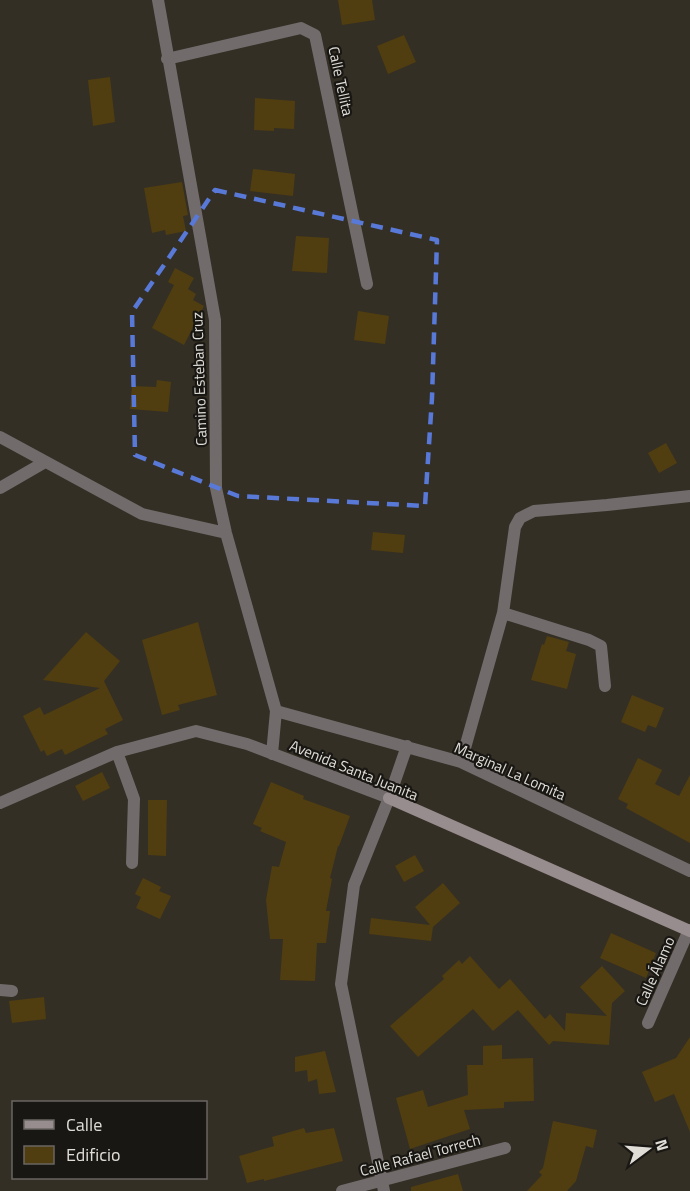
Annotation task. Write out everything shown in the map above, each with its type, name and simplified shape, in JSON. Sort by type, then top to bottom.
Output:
[{"type":"street","name":"Camino Esteban Cruz","points":[[158,0],[215,320],[216,488],[226,533],[276,711],[272,754]]},
{"type":"street","name":"Calle Tellita","points":[[167,59],[301,28],[315,35],[367,284]]},
{"type":"street","points":[[0,437],[142,514],[226,533]]},
{"type":"street","points":[[0,488],[45,462]]},
{"type":"street","points":[[461,762],[502,613],[515,527],[520,518],[525,513],[534,511],[690,496]]},
{"type":"street","points":[[502,613],[589,640],[601,646],[605,686]]},
{"type":"street","name":"Marginal La Lomita","points":[[276,711],[461,762],[690,871]]},
{"type":"street","name":"Avenida Santa Juanita","points":[[0,803],[117,752],[196,732],[247,744],[389,798],[690,930]]},
{"type":"street","points":[[383,1186],[341,984],[354,885],[407,746]]},
{"type":"street","points":[[117,752],[134,800],[132,863]]},
{"type":"street","name":"Calle Álamo","points":[[648,1023],[690,930]]},
{"type":"street","name":"Calle Rafael Torrech","points":[[342,1191],[383,1186],[505,1148]]},
{"type":"highlighted area","points":[[215,190],[437,240],[432,398],[425,506],[238,496],[135,455],[132,312]]},
{"type":"building","points":[[338,0],[372,0],[375,20],[342,25]]},
{"type":"building","points":[[404,35],[416,62],[388,74],[377,46]]},
{"type":"building","points":[[110,77],[115,122],[93,126],[88,80]]},
{"type":"building","points":[[255,98],[295,101],[294,129],[254,130]]},
{"type":"building","points":[[253,169],[295,174],[293,196],[250,191]]},
{"type":"building","points":[[182,182],[188,215],[183,216],[186,231],[166,235],[165,230],[152,233],[144,188]]},
{"type":"building","points":[[296,236],[329,238],[327,273],[292,271]]},
{"type":"building","points":[[175,268],[194,278],[188,289],[196,294],[193,300],[204,306],[184,345],[152,328],[174,285],[168,282]]},
{"type":"building","points":[[358,311],[389,316],[385,344],[354,340]]},
{"type":"building","points":[[157,380],[171,382],[168,412],[130,409],[132,386],[156,387]]},
{"type":"building","points":[[666,443],[677,463],[659,473],[648,453]]},
{"type":"building","points":[[373,532],[405,535],[403,553],[371,550]]},
{"type":"building","points":[[198,622],[217,695],[178,705],[180,710],[162,715],[142,640]]},
{"type":"building","points":[[86,632],[120,661],[104,681],[123,720],[105,729],[108,734],[65,755],[62,749],[47,756],[44,750],[41,752],[23,716],[40,707],[44,715],[100,688],[43,680]]},
{"type":"building","points":[[547,636],[569,642],[566,651],[576,654],[567,689],[531,680],[542,644],[544,645]]},
{"type":"building","points":[[632,695],[664,708],[656,728],[648,725],[645,732],[621,722]]},
{"type":"building","points":[[638,758],[662,770],[655,784],[679,796],[690,775],[690,843],[626,808],[628,804],[618,799]]},
{"type":"building","points":[[102,772],[110,788],[83,801],[75,786]]},
{"type":"building","points":[[271,782],[304,796],[303,799],[350,816],[338,846],[330,878],[332,879],[326,911],[330,911],[326,943],[317,943],[315,981],[280,980],[283,939],[270,939],[266,900],[272,866],[279,867],[286,842],[260,831],[262,828],[253,824]]},
{"type":"building","points":[[148,800],[167,800],[166,856],[148,855]]},
{"type":"building","points":[[415,855],[424,871],[404,882],[395,866]]},
{"type":"building","points":[[143,878],[161,887],[159,891],[171,896],[160,919],[136,908],[141,897],[135,894]]},
{"type":"building","points":[[443,883],[460,903],[433,927],[431,941],[369,934],[371,918],[430,925],[415,907]]},
{"type":"building","points":[[611,933],[656,953],[646,978],[600,958]]},
{"type":"building","points":[[470,956],[499,989],[510,979],[545,1019],[550,1014],[565,1031],[566,1013],[607,1016],[580,987],[602,966],[625,991],[612,1003],[609,1045],[553,1041],[549,1045],[518,1010],[493,1031],[473,1009],[418,1057],[390,1026],[444,979],[442,976],[459,960],[462,964]]},
{"type":"building","points":[[44,997],[46,1019],[12,1023],[9,1001]]},
{"type":"building","points":[[690,1037],[690,1132],[674,1094],[655,1102],[642,1072],[676,1058]]},
{"type":"building","points":[[502,1045],[502,1059],[533,1058],[534,1101],[504,1102],[504,1108],[464,1110],[470,1129],[410,1149],[396,1098],[423,1090],[428,1107],[468,1095],[467,1065],[483,1065],[483,1046]]},
{"type":"building","points":[[325,1051],[336,1092],[319,1094],[317,1079],[308,1082],[307,1070],[295,1072],[295,1057]]},
{"type":"building","points":[[553,1121],[597,1130],[593,1148],[586,1146],[576,1181],[567,1191],[527,1191],[542,1175],[539,1172],[543,1168]]},
{"type":"building","points":[[304,1128],[306,1133],[334,1128],[343,1161],[264,1181],[264,1179],[247,1183],[239,1156],[274,1146],[272,1137]]},
{"type":"building","points":[[458,1174],[463,1191],[411,1191],[411,1187]]}]
